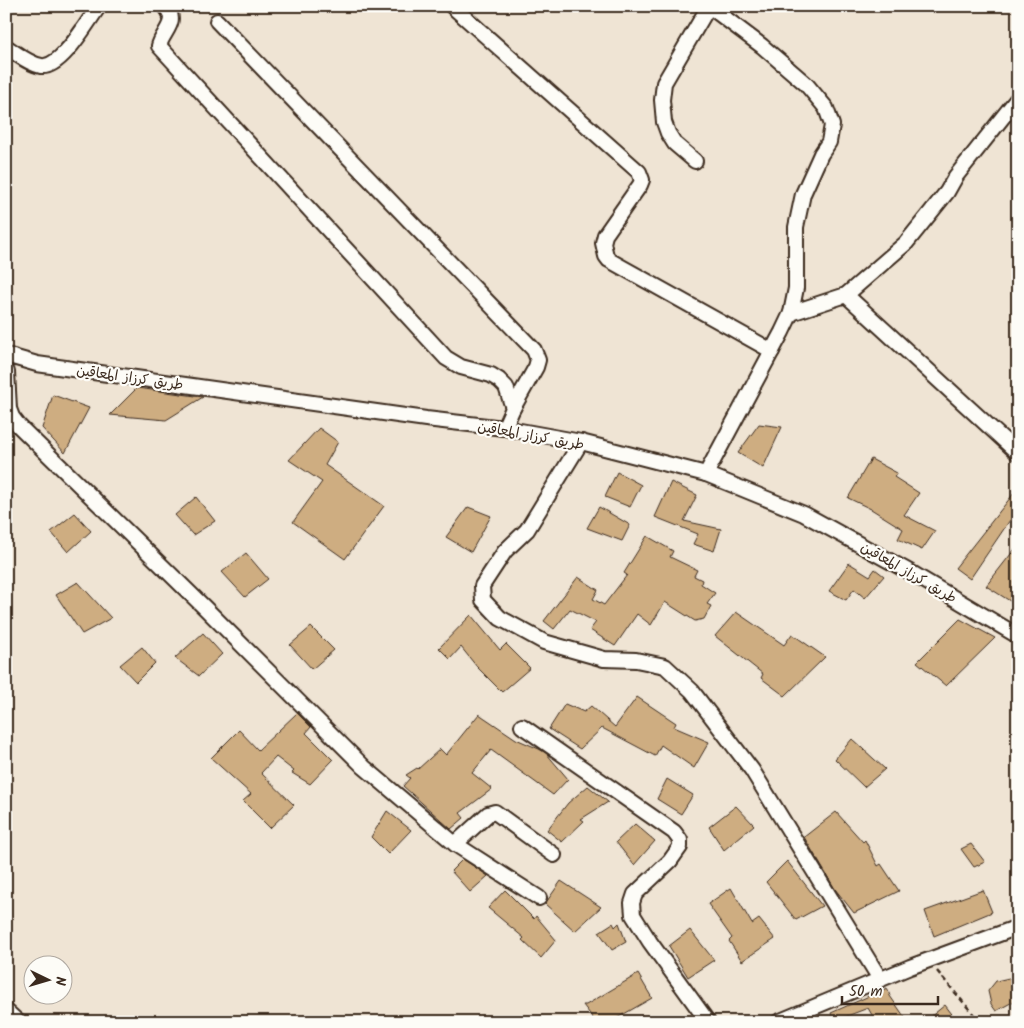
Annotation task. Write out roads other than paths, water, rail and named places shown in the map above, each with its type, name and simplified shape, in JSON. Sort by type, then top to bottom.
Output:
[{"type":"street","points":[[6,47],[39,66],[48,66],[63,56],[99,6]]},
{"type":"street","points":[[165,6],[170,14],[171,21],[168,31],[159,46],[446,358],[461,366],[491,375],[499,380],[506,387],[513,408]]},
{"type":"street","points":[[452,6],[639,172],[642,180],[640,185],[606,234],[603,243],[606,256],[616,264],[772,351]]},
{"type":"street","points":[[695,161],[675,144],[668,133],[664,122],[662,100],[664,83],[709,6],[762,46],[806,84],[826,108],[832,125],[829,142],[821,154],[803,194],[796,227],[796,288],[791,313],[706,474]]},
{"type":"street","points":[[217,21],[534,350],[538,360],[536,367],[504,428]]},
{"type":"street","points":[[791,313],[846,295],[906,243],[947,192],[956,176],[1012,112],[1018,98]]},
{"type":"street","points":[[846,295],[1018,453]]},
{"type":"street","name":"طريق كرزاز المعاقين","points":[[6,355],[37,364],[426,419],[504,428],[581,442],[706,474],[804,514],[1017,634]]},
{"type":"street","points":[[37,364],[7,372],[9,409],[19,426],[364,767],[455,844],[539,898]]},
{"type":"street","points":[[581,442],[527,530],[505,551],[482,586],[484,600],[500,618],[544,642],[604,659],[636,660],[665,666],[692,691],[752,770],[880,979]]},
{"type":"street","points":[[522,726],[674,832],[680,840],[680,846],[670,861],[635,894],[632,903],[633,916],[708,1022]]},
{"type":"street","points":[[455,844],[488,814],[495,812],[554,855]]},
{"type":"street","points":[[778,1022],[880,979],[1018,927]]},
{"type":"street","points":[[6,1011],[18,1022]]}]
